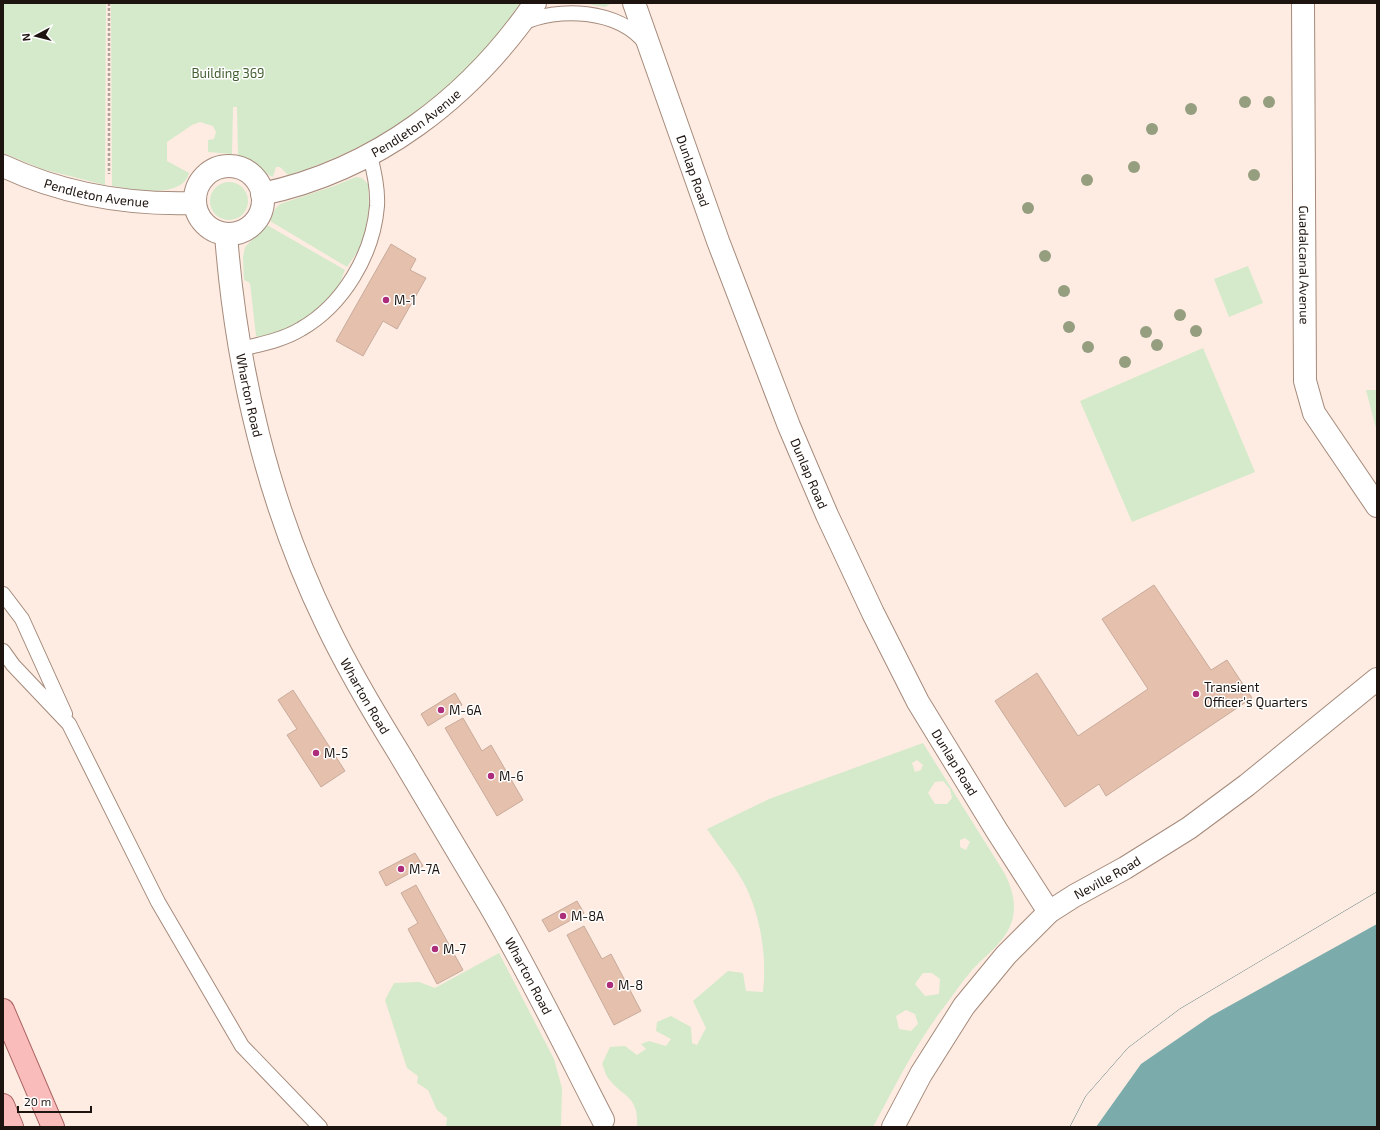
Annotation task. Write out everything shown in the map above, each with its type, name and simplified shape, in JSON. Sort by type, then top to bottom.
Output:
[{"type":"main road","points":[[3,1010],[53,1127]]},
{"type":"main road","points":[[3,1105],[12,1127]]},
{"type":"street","name":"Pendleton Avenue","points":[[262,194],[311,181],[370,155],[408,132],[446,104],[482,70],[520,24],[535,3]]},
{"type":"street","name":"Dunlap Road","points":[[634,3],[718,241],[789,426],[827,515],[918,702],[997,831],[1049,912]]},
{"type":"street","name":"Guadalcanal Avenue","points":[[1303,3],[1305,381],[1314,413],[1377,506]]},
{"type":"street","name":"Pendleton Avenue","points":[[3,166],[50,184],[108,198],[137,202],[194,203]]},
{"type":"street","points":[[223,166],[240,167],[250,173],[257,181],[262,194],[262,209],[254,223],[240,233],[226,234],[212,231],[203,224],[197,214],[194,203],[197,186],[203,177],[212,170],[223,166]]},
{"type":"street","name":"Wharton Road","points":[[226,234],[230,281],[253,412],[269,475],[301,567],[326,623],[354,679],[491,907],[603,1120]]},
{"type":"street","name":"Neville Road","points":[[893,1127],[921,1074],[964,1006],[1006,955],[1049,912],[1074,896],[1125,868],[1189,828],[1247,785],[1361,691],[1377,680]]},
{"type":"lane","points":[[520,24],[549,14],[588,15],[615,22],[628,29],[642,39],[652,52]]},
{"type":"lane","points":[[241,349],[276,340],[300,330],[322,315],[338,299],[348,285],[361,263],[374,224],[376,188],[370,155]]},
{"type":"lane","points":[[3,594],[22,619],[69,724],[158,902],[242,1046],[320,1127]]},
{"type":"lane","points":[[3,651],[13,665],[69,724]]},
{"type":"path","points":[[109,3],[109,177]]},
{"type":"green space","points":[[3,3],[106,3],[105,185],[42,169],[3,153]]},
{"type":"green space","name":"Building 369","points":[[111,3],[520,3],[499,34],[475,62],[448,87],[419,110],[389,130],[356,148],[323,163],[288,175],[280,167],[276,167],[273,177],[270,176],[256,163],[247,158],[238,156],[237,107],[233,107],[232,154],[208,152],[208,140],[214,139],[216,132],[213,126],[200,122],[192,125],[167,142],[167,161],[189,173],[185,181],[177,187],[155,191],[112,186]]},
{"type":"green space","points":[[583,3],[612,3],[605,7]]},
{"type":"green space","points":[[356,177],[362,178],[368,184],[369,207],[365,232],[360,248],[347,267],[270,221],[275,209],[280,204]]},
{"type":"green space","points":[[225,182],[233,182],[243,187],[247,194],[247,208],[243,215],[233,220],[225,220],[215,215],[213,212],[210,205],[210,197],[215,187],[218,185]]},
{"type":"green space","points":[[267,225],[345,270],[338,288],[323,306],[292,326],[281,331],[259,337],[256,336],[250,283],[244,280],[243,257],[245,247]]},
{"type":"green space","points":[[1248,266],[1263,303],[1229,317],[1214,279]]},
{"type":"green space","points":[[1203,348],[1255,472],[1132,522],[1080,401]]},
{"type":"green space","points":[[1366,390],[1377,390],[1377,432]]},
{"type":"green space","points":[[923,743],[1005,874],[1012,891],[1014,903],[1012,921],[1005,935],[972,970],[931,1025],[905,1068],[873,1127],[637,1127],[637,1117],[633,1103],[608,1078],[602,1064],[610,1047],[625,1046],[637,1055],[646,1049],[641,1044],[649,1041],[666,1046],[671,1039],[656,1031],[657,1022],[671,1016],[691,1027],[692,1043],[697,1045],[706,1028],[693,1001],[728,971],[743,973],[746,991],[763,992],[764,965],[762,937],[751,897],[732,864],[707,829],[769,799]],"holes":[[[917,760],[923,765],[921,770],[915,772],[912,763]],[[943,781],[950,789],[952,798],[947,804],[935,804],[928,793],[935,782]],[[965,838],[970,842],[966,850],[960,847],[960,840]],[[923,973],[932,973],[940,979],[939,994],[925,996],[915,984]],[[906,1010],[915,1014],[918,1024],[911,1031],[899,1029],[896,1016]]]},
{"type":"green space","points":[[499,953],[554,1059],[562,1088],[561,1127],[446,1127],[447,1118],[437,1110],[428,1090],[417,1083],[418,1076],[407,1068],[385,1000],[394,983],[419,982],[435,988]]},
{"type":"water","points":[[1377,892],[1377,1127],[1070,1127],[1086,1096],[1128,1048],[1180,1009]]},
{"type":"pier","points":[[1377,892],[1377,924],[1211,1016],[1141,1064],[1096,1127],[1070,1127],[1086,1096],[1128,1048],[1180,1009]]},
{"type":"building","name":"M-1","points":[[391,244],[416,259],[410,270],[426,278],[397,329],[383,321],[363,356],[336,341]]},
{"type":"building","name":"Transient Officer's Quarters","points":[[1154,585],[1211,670],[1227,660],[1252,698],[1106,796],[1099,784],[1065,807],[995,701],[1037,673],[1078,736],[1148,689],[1102,619]]},
{"type":"building","name":"M-5","points":[[293,690],[345,771],[321,787],[287,735],[297,729],[278,700]]},
{"type":"building","name":"M-6A","points":[[455,693],[462,705],[428,726],[421,714]]},
{"type":"building","name":"M-6","points":[[463,718],[482,751],[491,745],[523,800],[497,816],[445,728]]},
{"type":"building","name":"M-7A","points":[[415,853],[423,866],[386,886],[379,872]]},
{"type":"building","name":"M-7","points":[[416,885],[463,970],[437,984],[408,929],[418,923],[401,893]]},
{"type":"building","name":"M-8A","points":[[577,901],[584,913],[549,932],[542,920]]},
{"type":"building","name":"M-8","points":[[584,926],[602,959],[611,954],[641,1011],[614,1025],[567,935]]},
{"type":"place","name":"M-1","points":[[386,300]]},
{"type":"place","name":"Transient Officer's Quarters","points":[[1196,694]]},
{"type":"place","name":"M-6A","points":[[441,710]]},
{"type":"place","name":"M-5","points":[[316,753]]},
{"type":"place","name":"M-6","points":[[491,776]]},
{"type":"place","name":"M-7A","points":[[401,869]]},
{"type":"place","name":"M-8A","points":[[563,916]]},
{"type":"place","name":"M-7","points":[[435,949]]},
{"type":"place","name":"M-8","points":[[610,985]]}]
